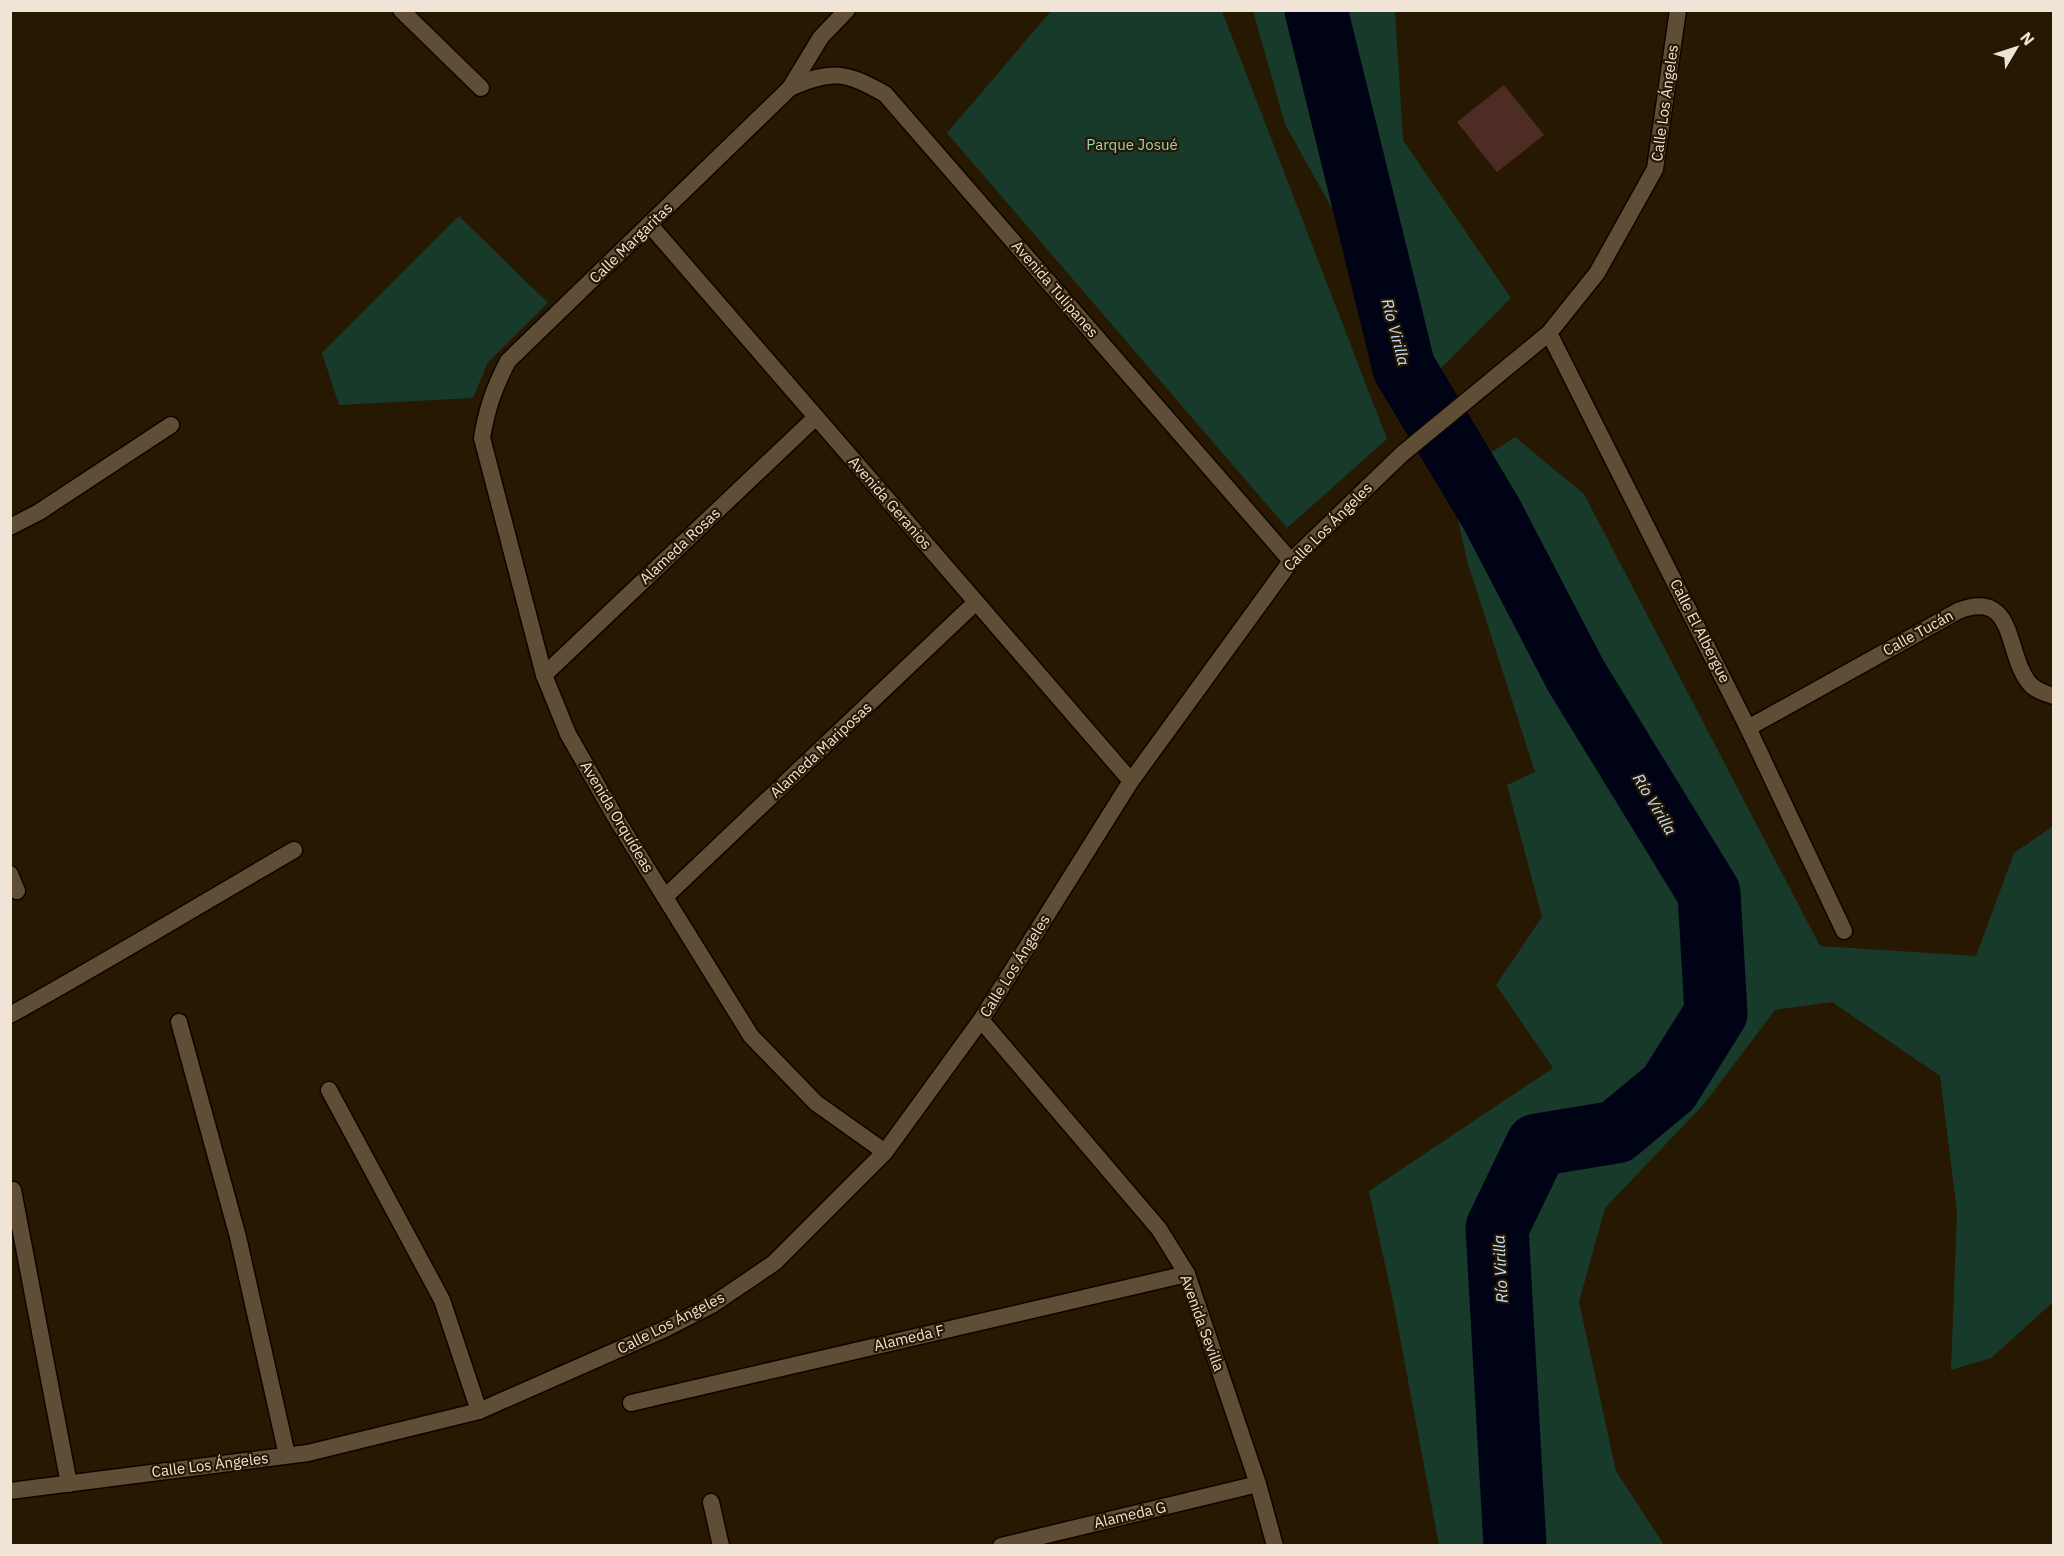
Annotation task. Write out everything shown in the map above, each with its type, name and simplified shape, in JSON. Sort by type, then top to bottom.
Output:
[{"type":"street","points":[[401,10],[481,88]]},
{"type":"street","points":[[790,88],[821,37],[847,10]]},
{"type":"street","name":"Calle Los Ángeles","points":[[10,1491],[308,1453],[479,1411],[665,1329],[712,1305],[774,1263],[885,1152],[981,1020],[1131,781],[1291,561],[1402,454],[1549,333],[1598,273],[1655,169],[1678,10]]},
{"type":"street","name":"Avenida Tulipanes","points":[[790,88],[813,78],[838,74],[865,83],[885,94],[1291,561]]},
{"type":"street","name":"Calle Margaritas","points":[[487,409],[494,387],[508,361],[790,88]]},
{"type":"street","name":"Avenida Geranios","points":[[650,225],[1131,781]]},
{"type":"street","name":"Calle El Albergue","points":[[1549,333],[1749,728],[1844,932]]},
{"type":"street","name":"Avenida Orquídeas","points":[[487,409],[482,438],[543,675],[568,734],[616,820],[751,1036],[816,1103],[885,1152]]},
{"type":"street","name":"Alameda Rosas","points":[[543,675],[816,417]]},
{"type":"street","points":[[10,526],[39,512],[171,425]]},
{"type":"street","name":"Alameda Mariposas","points":[[665,897],[976,602]]},
{"type":"street","name":"Calle Tucán","points":[[1749,728],[1958,610],[1973,605],[1988,607],[1999,615],[2009,630],[2022,672],[2032,685],[2043,693],[2054,696]]},
{"type":"street","points":[[10,1015],[100,966],[294,850]]},
{"type":"street","points":[[10,874],[17,891]]},
{"type":"street","name":"Avenida Sevilla","points":[[981,1020],[1159,1229],[1187,1274],[1258,1484],[1275,1545]]},
{"type":"street","points":[[179,1022],[238,1238],[287,1455]]},
{"type":"street","points":[[329,1090],[442,1300],[479,1411]]},
{"type":"street","points":[[13,1190],[69,1484]]},
{"type":"street","name":"Alameda F","points":[[631,1403],[1187,1274]]},
{"type":"street","name":"Alameda G","points":[[1001,1545],[1258,1484]]},
{"type":"street","points":[[711,1502],[721,1545]]},
{"type":"green space","name":"Parque Josué","points":[[1051,11],[1222,11],[1387,439],[1287,528],[947,133]]},
{"type":"green space","points":[[1253,11],[1395,11],[1403,140],[1511,298],[1428,381],[1285,124]]},
{"type":"green space","points":[[459,216],[548,303],[488,362],[473,398],[339,405],[322,353]]},
{"type":"green space","points":[[1515,437],[1584,494],[1820,946],[1976,956],[2014,853],[2053,826],[2053,1302],[1991,1358],[1951,1370],[1957,1212],[1940,1076],[1832,1002],[1775,1010],[1704,1104],[1605,1208],[1579,1302],[1616,1471],[1664,1545],[1439,1545],[1394,1306],[1369,1191],[1553,1068],[1496,985],[1542,917],[1507,785],[1535,772],[1468,564],[1449,480]]},
{"type":"building","points":[[1504,85],[1544,135],[1497,172],[1457,122]]},
{"type":"waterway","name":"Río Virilla","points":[[1316,10],[1404,368],[1491,513],[1576,676],[1709,893],[1716,1013],[1669,1088],[1616,1132],[1537,1145],[1497,1228],[1515,1546]]}]
